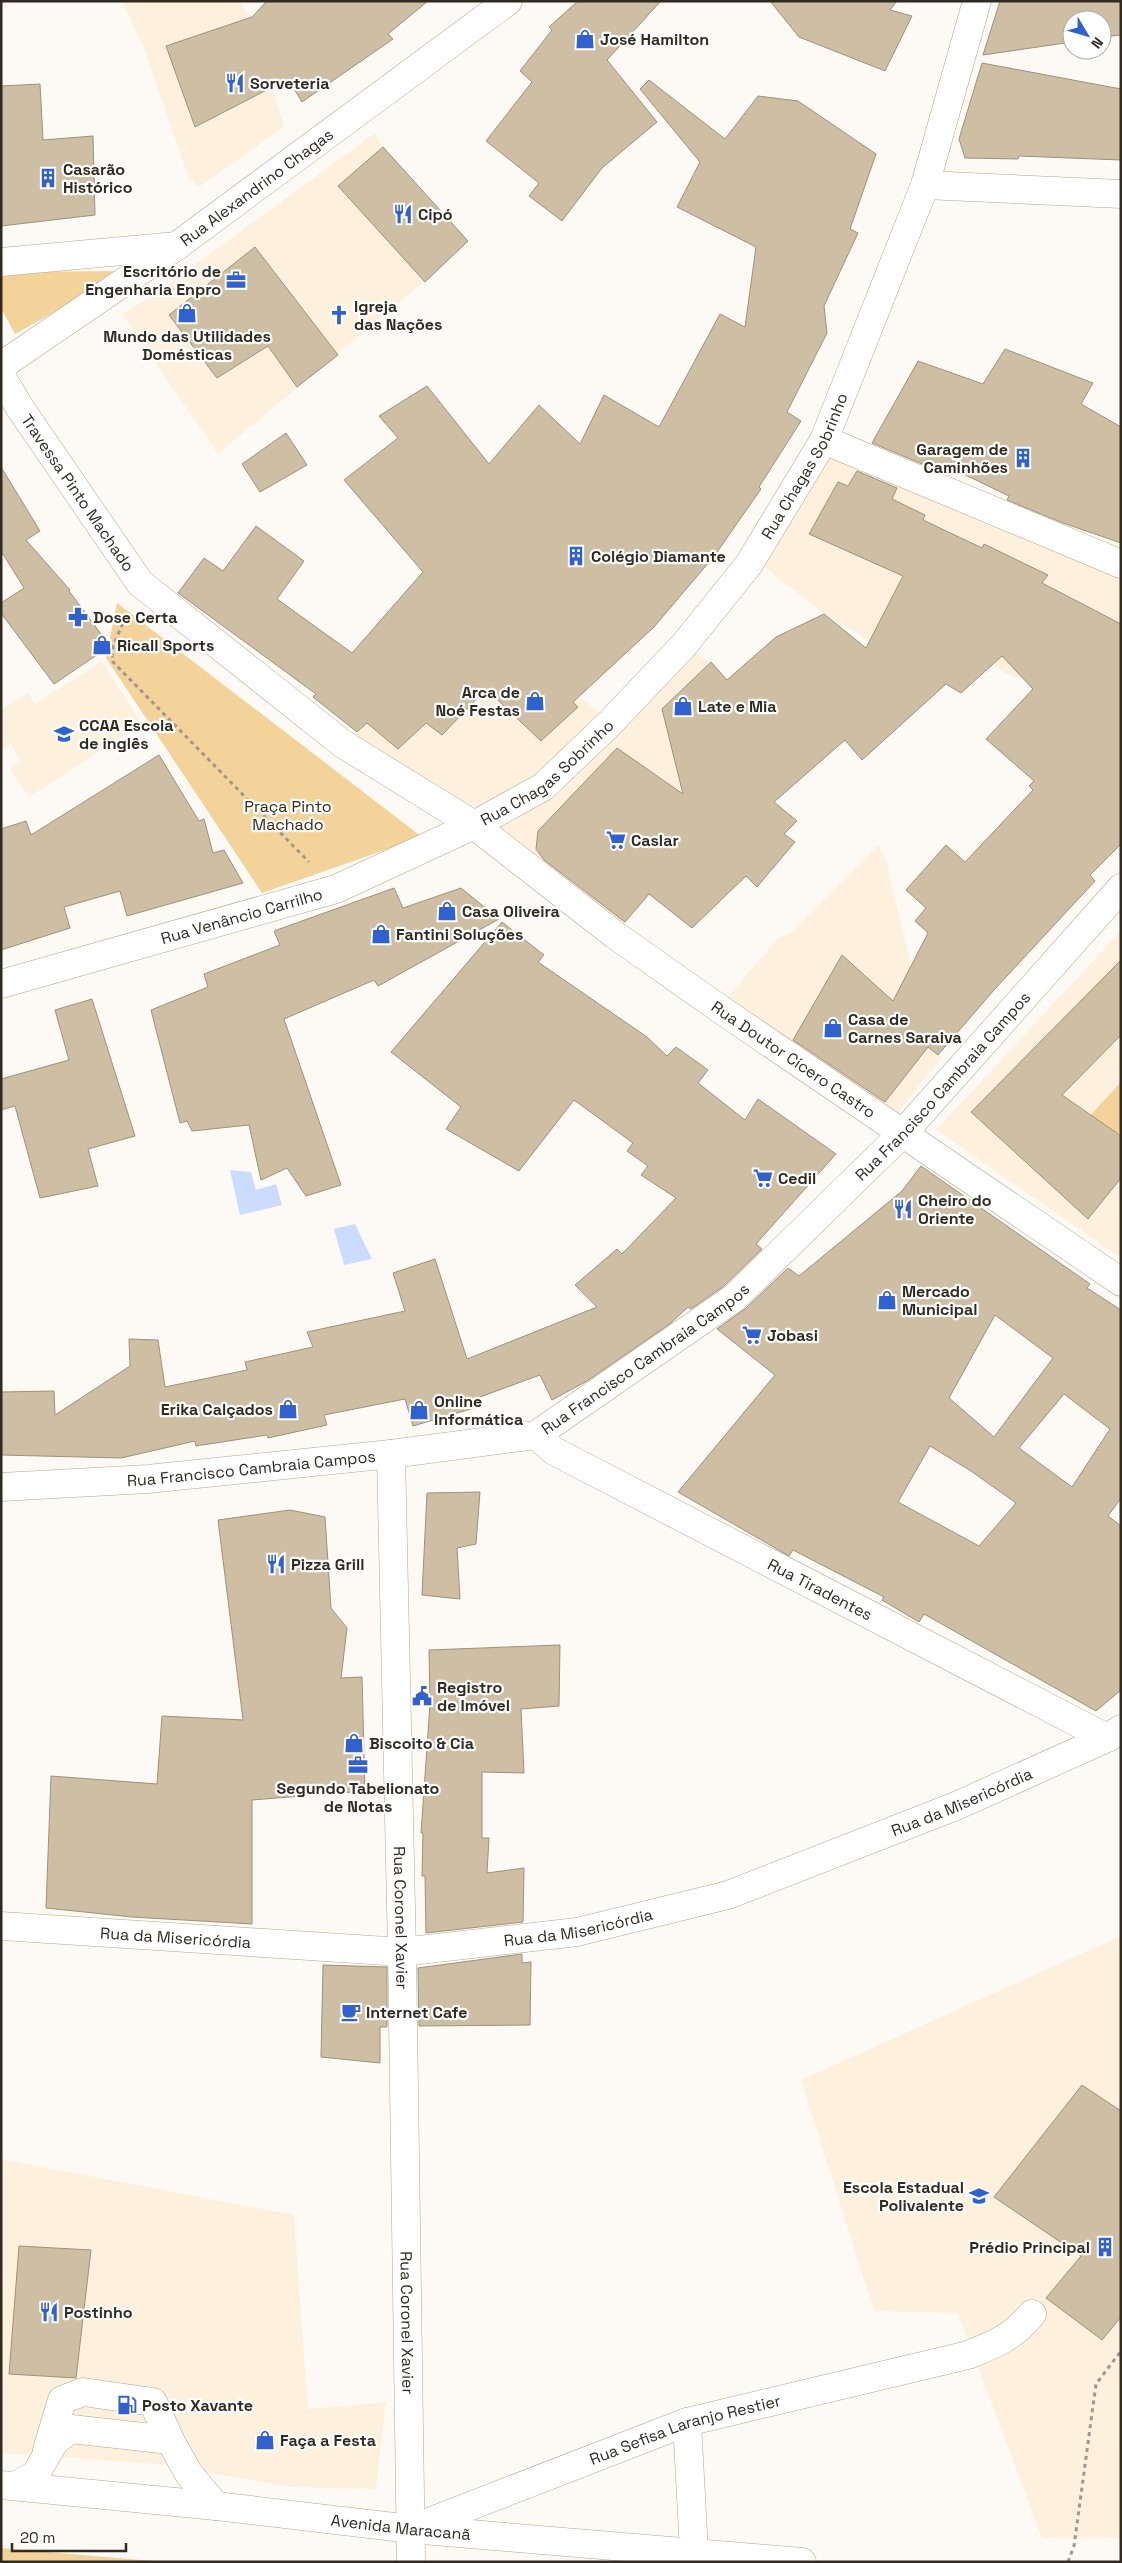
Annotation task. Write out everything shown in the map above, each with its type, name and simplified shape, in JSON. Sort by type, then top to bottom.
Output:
[{"type":"street","name":"Rua Alexandrino Chagas","points":[[1,366],[178,245],[508,1]]},
{"type":"street","name":"Rua Chagas Sobrinho","points":[[474,825],[543,787],[609,724],[684,645],[749,564],[824,440],[924,185],[977,1]]},
{"type":"street","points":[[924,185],[1121,194]]},
{"type":"street","points":[[1,262],[178,245]]},
{"type":"street","name":"Travessa Pinto Machado","points":[[1,376],[20,408],[140,584]]},
{"type":"street","points":[[824,440],[1121,564]]},
{"type":"street","points":[[140,584],[343,744],[474,825]]},
{"type":"street","name":"Rua Venâncio Carrilho","points":[[1,984],[336,889],[474,825]]},
{"type":"street","name":"Rua Doutor Cícero Castro","points":[[474,825],[615,935],[720,1009],[904,1132],[1121,1282]]},
{"type":"street","name":"Rua Francisco Cambraia Campos","points":[[1,1487],[148,1479],[391,1454],[536,1435],[734,1298],[904,1132],[1121,888]]},
{"type":"street","name":"Rua Tiradentes","points":[[536,1435],[554,1451],[1114,1734]]},
{"type":"street","name":"Rua Coronel Xavier","points":[[391,1454],[402,1952],[411,2562]]},
{"type":"street","name":"Rua da Misericórdia","points":[[1,1926],[402,1952],[577,1932],[728,1895],[956,1806],[1114,1734]]},
{"type":"street","name":"Rua Sefisa Laranjo Restier","points":[[410,2529],[687,2422],[968,2355],[1002,2341],[1019,2330],[1032,2314]]},
{"type":"street","points":[[44,2461],[62,2400],[83,2392],[154,2402],[170,2440],[189,2474],[216,2506]]},
{"type":"street","points":[[687,2422],[694,2551]]},
{"type":"street","points":[[8,2485],[35,2475],[56,2441],[71,2429],[170,2440]]},
{"type":"street","name":"Avenida Maracanã","points":[[8,2485],[216,2506],[410,2529],[694,2551],[802,2562]]},
{"type":"path","points":[[140,584],[113,646],[112,661],[336,889]]},
{"type":"path","points":[[1068,2562],[1074,2546],[1096,2384],[1121,2351]]},
{"type":"shaded area","points":[[122,1],[239,1],[251,18],[284,127],[199,187],[189,179],[144,48]]},
{"type":"shaded area","points":[[375,133],[383,147],[468,241],[436,271],[218,454],[122,314],[155,294]]},
{"type":"shaded area","points":[[825,453],[1121,578],[1121,695],[1109,706],[1005,673],[982,658],[886,650],[824,614],[758,562]]},
{"type":"shaded area","points":[[479,617],[604,716],[688,649],[711,662],[787,745],[737,790],[620,930],[350,740]]},
{"type":"shaded area","name":"CCAA Escola de inglês","points":[[102,661],[142,724],[29,797],[10,768],[21,761],[11,744],[1,750],[1,710],[28,693],[35,704]]},
{"type":"shaded area","points":[[878,845],[887,863],[911,967],[886,1015],[942,1057],[893,1119],[727,998],[778,938],[789,934]]},
{"type":"shaded area","points":[[1121,931],[1121,1258],[936,1130]]},
{"type":"shaded area","name":"Escola Estadual Polivalente","points":[[1121,1936],[1121,2538],[1042,2538],[958,2313],[874,2311],[801,2080]]},
{"type":"shaded area","points":[[1,2159],[294,2215],[308,2409],[386,2402],[376,2489],[290,2487],[157,2464],[1,2453]]},
{"type":"green space","points":[[127,271],[15,334],[1,308],[1,272]]},
{"type":"green space","name":"Praça Pinto Machado","points":[[117,603],[422,837],[262,893],[106,658]]},
{"type":"green space","points":[[1121,1082],[1121,1130],[1112,1140],[1088,1118]]},
{"type":"green space","points":[[1,2548],[164,2562],[1,2562]]},
{"type":"water","points":[[230,1170],[251,1172],[256,1190],[276,1184],[282,1205],[240,1215]]},
{"type":"water","points":[[355,1224],[372,1259],[344,1265],[334,1229]]},
{"type":"building","points":[[267,1],[428,1],[388,34],[393,39],[302,102],[288,79],[195,127],[166,46],[252,17]]},
{"type":"building","points":[[578,1],[661,1],[607,60],[657,122],[602,168],[562,221],[529,196],[539,183],[486,141],[532,82],[520,71],[552,30],[549,27]]},
{"type":"building","points":[[770,1],[897,1],[890,10],[912,16],[885,71],[799,37]]},
{"type":"building","points":[[1000,1],[1121,1],[1121,35],[1112,36],[1112,10],[1062,10],[1062,43],[983,55]]},
{"type":"building","points":[[982,63],[1121,89],[1121,160],[1019,156],[1018,159],[965,158],[959,139]]},
{"type":"building","points":[[649,80],[725,139],[758,96],[798,101],[876,154],[850,229],[858,233],[824,306],[827,333],[787,412],[801,421],[759,487],[761,489],[715,555],[654,627],[573,702],[578,707],[541,741],[486,689],[442,735],[426,723],[398,749],[367,723],[357,732],[313,697],[316,694],[178,593],[204,558],[223,571],[256,526],[304,561],[277,599],[352,653],[423,572],[344,480],[398,438],[379,416],[427,386],[489,464],[539,405],[580,444],[604,395],[659,427],[720,314],[745,327],[756,247],[677,207],[700,162],[640,89]]},
{"type":"building","name":"Casarão Histórico","points":[[40,84],[43,140],[93,136],[95,215],[1,226],[1,86]]},
{"type":"building","name":"Cipó","points":[[383,147],[468,241],[425,282],[338,186]]},
{"type":"building","points":[[255,247],[338,355],[297,387],[268,346],[217,378],[169,315]]},
{"type":"building","points":[[1005,349],[1093,383],[1081,404],[1121,427],[1121,543],[1063,523],[1007,500],[1009,496],[949,467],[946,474],[872,443],[918,361],[983,384]]},
{"type":"building","points":[[286,433],[307,465],[260,492],[242,464]]},
{"type":"building","points":[[1,467],[40,531],[26,540],[70,590],[110,646],[54,684],[1,613],[1,603],[24,588],[3,554],[1,555]]},
{"type":"building","points":[[857,471],[897,488],[892,499],[925,515],[923,520],[982,548],[984,544],[1048,575],[1042,583],[1121,624],[1121,844],[1090,875],[1095,881],[994,990],[938,1055],[928,1047],[885,1102],[793,1040],[842,955],[893,1001],[928,933],[915,921],[926,908],[906,890],[946,845],[965,862],[1033,790],[1029,786],[1034,781],[986,739],[1033,689],[1002,656],[961,693],[946,684],[862,760],[845,740],[774,802],[797,821],[784,834],[795,842],[757,887],[746,876],[692,928],[649,894],[625,922],[544,860],[536,849],[538,831],[617,748],[683,794],[662,709],[711,662],[727,680],[776,637],[824,614],[866,648],[903,576],[809,534],[838,482],[848,486]]},
{"type":"building","points":[[159,755],[199,821],[204,819],[213,853],[224,850],[243,883],[127,916],[120,891],[64,907],[70,928],[1,950],[1,829],[26,821],[31,835]]},
{"type":"building","points":[[394,888],[403,908],[461,888],[499,919],[378,986],[374,980],[284,1019],[341,1185],[306,1196],[287,1168],[261,1180],[249,1125],[192,1131],[187,1121],[180,1123],[151,1010],[208,987],[204,974],[280,945],[274,931]]},
{"type":"building","points":[[502,922],[544,955],[538,962],[647,1037],[667,1056],[676,1047],[708,1070],[698,1083],[745,1120],[758,1099],[836,1154],[756,1244],[762,1249],[724,1286],[691,1309],[688,1307],[671,1323],[587,1381],[552,1400],[540,1375],[480,1397],[481,1406],[413,1426],[405,1399],[324,1415],[327,1425],[268,1438],[267,1435],[196,1446],[195,1441],[121,1458],[1,1455],[1,1392],[54,1391],[55,1415],[130,1366],[129,1339],[158,1340],[165,1387],[247,1370],[245,1362],[313,1347],[307,1332],[405,1311],[393,1273],[435,1259],[467,1359],[597,1307],[575,1285],[617,1249],[622,1254],[676,1198],[641,1175],[648,1166],[627,1151],[633,1143],[574,1100],[519,1171],[446,1129],[461,1107],[391,1052]]},
{"type":"building","points":[[1121,960],[1121,1035],[1062,1095],[1121,1136],[1121,1178],[1088,1219],[971,1112]]},
{"type":"building","points":[[92,999],[135,1136],[88,1149],[98,1186],[40,1198],[15,1106],[1,1110],[1,1079],[69,1060],[55,1010]]},
{"type":"building","points":[[921,1166],[1090,1284],[1087,1288],[1121,1310],[1121,1498],[1108,1516],[1121,1526],[1121,1690],[1096,1711],[924,1614],[919,1622],[882,1600],[884,1597],[793,1550],[789,1556],[678,1492],[775,1375],[717,1329],[745,1309],[788,1268],[799,1276],[902,1191]],"holes":[[[995,1315],[1053,1358],[994,1437],[949,1398]],[[1064,1394],[1110,1429],[1072,1487],[1019,1448]],[[930,1446],[971,1471],[1016,1503],[979,1546],[898,1502]]]},
{"type":"building","points":[[480,1492],[476,1544],[457,1548],[460,1599],[422,1595],[427,1493]]},
{"type":"building","points":[[290,1510],[325,1517],[331,1608],[347,1628],[341,1678],[362,1677],[365,1791],[252,1800],[252,1924],[132,1917],[46,1908],[51,1776],[157,1784],[162,1716],[243,1720],[218,1520]]},
{"type":"building","points":[[560,1645],[559,1706],[521,1709],[524,1773],[482,1772],[482,1838],[489,1838],[487,1873],[524,1868],[523,1922],[426,1933],[425,1876],[422,1876],[423,1833],[421,1833],[430,1704],[429,1650]]},
{"type":"building","points":[[522,1954],[522,1963],[531,1962],[530,2025],[419,2026],[418,1968]]},
{"type":"building","name":"Internet Cafe","points":[[323,1965],[387,1967],[387,2027],[380,2027],[380,2063],[321,2057]]},
{"type":"building","points":[[1082,2085],[1121,2111],[1121,2317],[1102,2340],[1046,2298],[1081,2256],[994,2197]]},
{"type":"building","name":"Postinho","points":[[19,2246],[91,2250],[76,2378],[9,2374]]},
{"type":"place","name":"José Hamilton","points":[[585,39]]},
{"type":"place","name":"Sorveteria","points":[[235,83]]},
{"type":"place","name":"Casarão Histórico","points":[[48,178]]},
{"type":"place","name":"Cipó","points":[[403,214]]},
{"type":"place","name":"Escritório de Engenharia Enpro","points":[[236,280]]},
{"type":"place","name":"Mundo das Utilidades Domésticas","points":[[187,313]]},
{"type":"place","name":"Igreja das Nações","points":[[339,315]]},
{"type":"place","name":"Garagem de Caminhões","points":[[1023,458]]},
{"type":"place","name":"Colégio Diamante","points":[[576,556]]},
{"type":"place","name":"Dose Certa","points":[[78,617]]},
{"type":"place","name":"Ricall Sports","points":[[102,645]]},
{"type":"place","name":"Arca de Noé Festas","points":[[535,701]]},
{"type":"place","name":"Late e Mia","points":[[683,706]]},
{"type":"place","name":"CCAA Escola de inglês","points":[[64,734]]},
{"type":"place","name":"Caslar","points":[[616,840]]},
{"type":"place","name":"Casa Oliveira","points":[[447,911]]},
{"type":"place","name":"Fantini Soluções","points":[[381,934]]},
{"type":"place","name":"Casa de Carnes Saraiva","points":[[833,1028]]},
{"type":"place","name":"Cedil","points":[[763,1178]]},
{"type":"place","name":"Cheiro do Oriente","points":[[903,1209]]},
{"type":"place","name":"Mercado Municipal","points":[[887,1300]]},
{"type":"place","name":"Jobasi","points":[[752,1335]]},
{"type":"place","name":"Erika Calçados","points":[[288,1409]]},
{"type":"place","name":"Online Informática","points":[[419,1410]]},
{"type":"place","name":"Pizza Grill","points":[[276,1564]]},
{"type":"place","name":"Registro de Imóvel","points":[[422,1696]]},
{"type":"place","name":"Biscoito & Cia","points":[[354,1743]]},
{"type":"place","name":"Segundo Tabelionato de Notas","points":[[358,1765]]},
{"type":"place","name":"Internet Cafe","points":[[351,2012]]},
{"type":"place","name":"Escola Estadual Polivalente","points":[[979,2196]]},
{"type":"place","name":"Prédio Principal","points":[[1105,2247]]},
{"type":"place","name":"Postinho","points":[[49,2312]]},
{"type":"place","name":"Posto Xavante","points":[[127,2405]]},
{"type":"place","name":"Faça a Festa","points":[[265,2440]]}]
